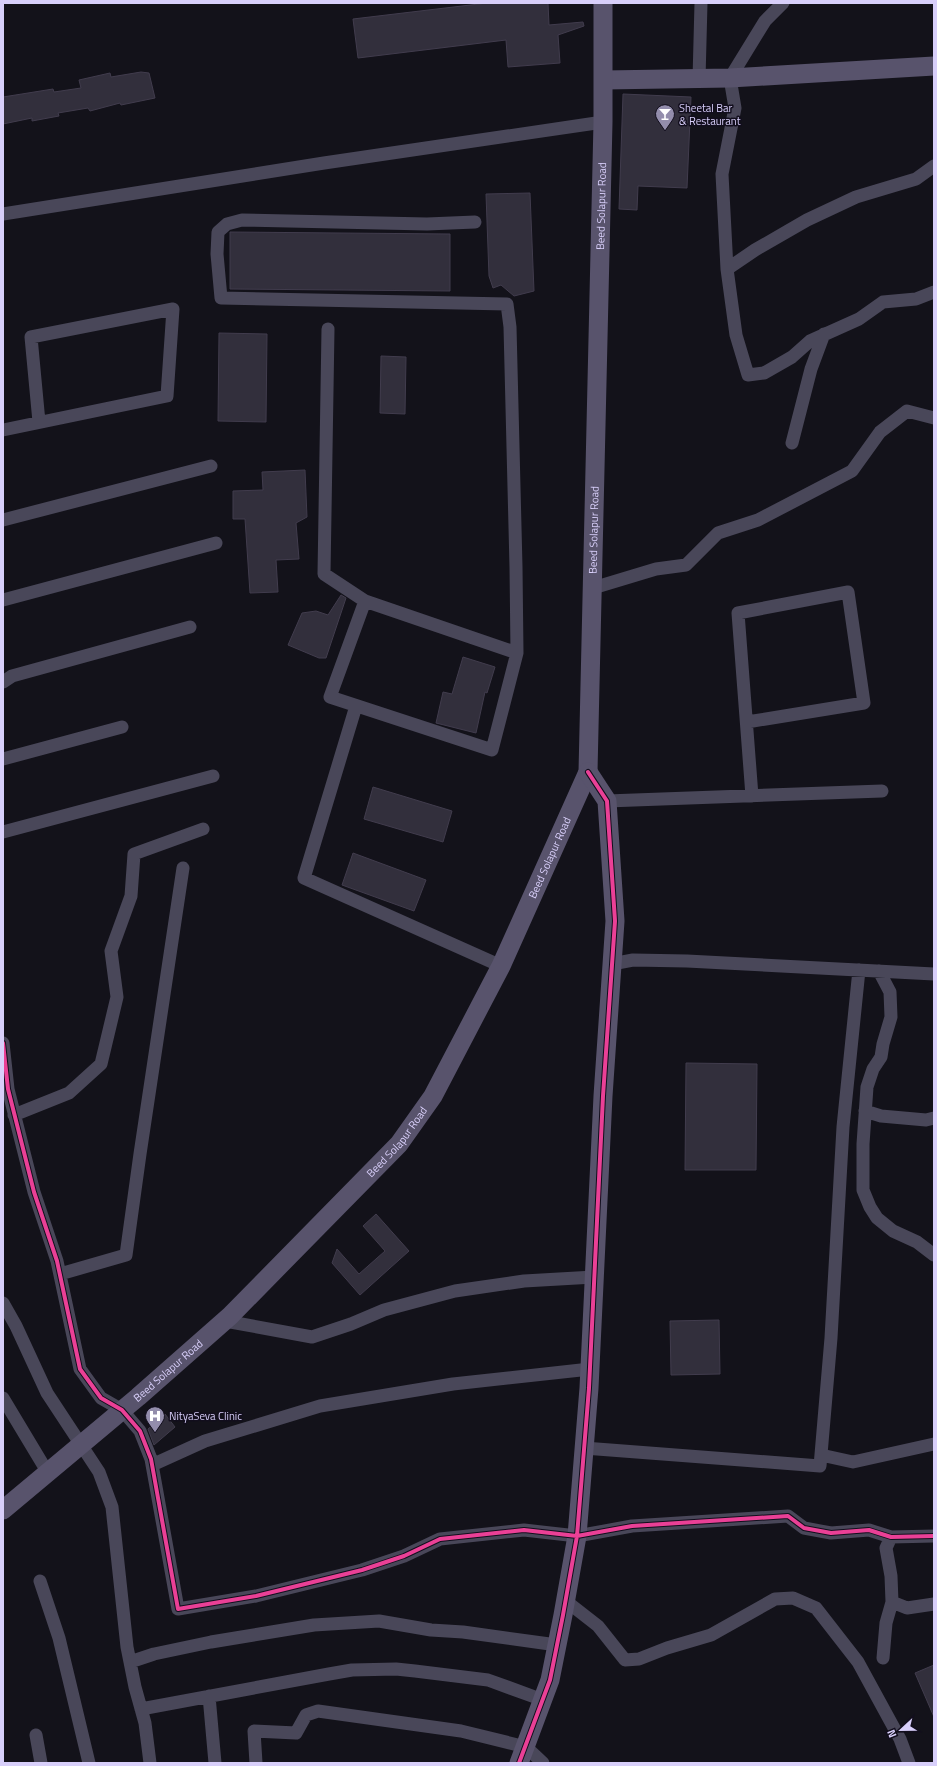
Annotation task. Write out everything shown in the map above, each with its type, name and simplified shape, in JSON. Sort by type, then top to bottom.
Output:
[{"type":"main road","name":"Beed Solapur Road","points":[[3,1510],[225,1321],[399,1144],[433,1096],[501,966],[588,772],[604,80],[603,3]]},
{"type":"main road","points":[[604,80],[730,78],[934,66]]},
{"type":"main road","points":[[523,1755],[550,1680],[566,1601],[576,1536],[590,1369],[603,1096],[615,921],[607,801],[588,772]]},
{"type":"street","points":[[699,79],[701,3]]},
{"type":"street","points":[[783,3],[765,21],[730,78],[735,108],[722,174],[727,269],[736,334],[748,375],[764,373],[792,357],[810,340],[859,319],[883,302],[916,299],[934,292]]},
{"type":"street","points":[[3,214],[603,122]]},
{"type":"street","points":[[727,269],[755,250],[806,220],[856,197],[916,179],[934,166]]},
{"type":"street","points":[[365,601],[330,696],[356,706],[492,750],[517,653],[516,567],[507,304],[221,298],[217,254],[218,232],[227,224],[242,220],[428,224],[475,222]]},
{"type":"street","points":[[3,430],[167,396],[172,309],[31,337],[39,422]]},
{"type":"street","points":[[328,329],[324,574],[365,601],[517,653]]},
{"type":"street","points":[[792,443],[810,369],[824,334]]},
{"type":"street","points":[[593,588],[656,569],[686,565],[718,533],[758,520],[852,471],[880,432],[907,411],[934,418]]},
{"type":"street","points":[[3,520],[211,466]]},
{"type":"street","points":[[3,600],[216,543]]},
{"type":"street","points":[[747,722],[864,703],[848,592],[738,613],[752,796]]},
{"type":"street","points":[[3,682],[12,676],[190,627]]},
{"type":"street","points":[[356,706],[304,878],[501,966]]},
{"type":"street","points":[[3,759],[122,727]]},
{"type":"street","points":[[3,832],[213,776]]},
{"type":"street","points":[[607,801],[882,791]]},
{"type":"street","points":[[14,1114],[69,1093],[101,1064],[117,997],[111,951],[131,896],[134,854],[203,829]]},
{"type":"street","points":[[60,1274],[126,1254],[183,868]]},
{"type":"street","points":[[612,964],[633,960],[687,961],[934,974]]},
{"type":"street","points":[[584,1448],[820,1466],[831,1338],[843,1127],[859,970]]},
{"type":"street","points":[[879,971],[890,992],[891,1017],[883,1044],[881,1057],[873,1068],[867,1087],[863,1144],[863,1190],[870,1207],[877,1218],[893,1231],[916,1242],[934,1255]]},
{"type":"street","points":[[3,1043],[5,1091],[14,1114],[34,1192],[57,1260],[80,1369],[101,1398],[122,1410],[140,1431],[152,1465],[178,1609],[256,1596],[362,1570],[404,1556],[440,1539],[524,1530],[576,1536],[632,1526],[788,1516],[804,1528],[831,1533],[870,1530],[891,1537],[934,1536]]},
{"type":"street","points":[[865,1111],[882,1116],[926,1120],[934,1118]]},
{"type":"street","points":[[225,1321],[312,1337],[384,1310],[455,1291],[524,1281],[594,1277]]},
{"type":"street","points":[[3,1303],[16,1326],[47,1393],[99,1472],[112,1507],[121,1599],[130,1662],[145,1723],[150,1763]]},
{"type":"street","points":[[152,1465],[204,1440],[320,1406],[453,1384],[590,1369]]},
{"type":"street","points":[[3,1398],[48,1473]]},
{"type":"street","points":[[821,1455],[853,1462],[934,1444]]},
{"type":"street","points":[[883,1658],[886,1623],[892,1602],[891,1576],[886,1548],[891,1537]]},
{"type":"street","points":[[40,1581],[59,1638],[89,1763]]},
{"type":"street","points":[[566,1601],[598,1626],[625,1660],[639,1659],[667,1648],[711,1635],[775,1599],[793,1598],[816,1608],[858,1662],[900,1739],[909,1763]]},
{"type":"street","points":[[892,1602],[907,1608],[934,1604]]},
{"type":"street","points":[[130,1662],[154,1654],[211,1642],[314,1626],[379,1621],[432,1630],[463,1632],[557,1645]]},
{"type":"street","points":[[141,1710],[344,1671],[396,1669],[488,1680],[543,1700]]},
{"type":"street","points":[[209,1696],[215,1763]]},
{"type":"street","points":[[256,1763],[254,1731],[296,1733],[306,1715],[318,1712],[460,1731],[543,1763]]},
{"type":"street","points":[[36,1735],[41,1763]]},
{"type":"building","points":[[487,3],[548,3],[549,25],[583,22],[584,26],[558,35],[560,63],[508,67],[506,40],[358,58],[353,19]]},
{"type":"building","points":[[141,72],[149,73],[155,98],[121,105],[120,103],[90,111],[88,108],[58,113],[59,116],[32,121],[32,118],[3,124],[3,97],[53,89],[54,92],[81,88],[79,80],[110,73],[111,77]]},
{"type":"building","points":[[623,94],[691,97],[687,188],[638,186],[637,210],[619,209]]},
{"type":"building","points":[[530,193],[534,291],[514,296],[501,285],[493,288],[489,276],[486,194]]},
{"type":"building","points":[[230,232],[450,234],[450,291],[230,289]]},
{"type":"building","points":[[219,333],[267,334],[266,422],[218,421]]},
{"type":"building","points":[[381,356],[406,357],[405,414],[380,413]]},
{"type":"building","points":[[305,470],[307,517],[296,523],[299,559],[276,560],[278,592],[250,593],[245,519],[233,519],[233,491],[263,490],[262,472]]},
{"type":"building","points":[[341,595],[346,598],[326,658],[319,658],[288,645],[302,613],[316,611],[328,615]]},
{"type":"building","points":[[463,657],[495,667],[487,693],[485,692],[476,733],[436,723],[443,692],[452,694]]},
{"type":"building","points":[[373,787],[452,811],[443,842],[364,819]]},
{"type":"building","points":[[353,853],[426,880],[414,911],[342,885]]},
{"type":"building","points":[[686,1063],[757,1064],[756,1170],[685,1170]]},
{"type":"building","points":[[376,1214],[409,1251],[360,1295],[332,1263],[337,1249],[359,1274],[385,1251],[363,1226]]},
{"type":"building","points":[[719,1320],[720,1374],[671,1375],[670,1321]]},
{"type":"building","points":[[165,1414],[175,1427],[154,1445],[148,1429]]},
{"type":"building","points":[[934,1665],[934,1717],[915,1673]]},
{"type":"cycle path","points":[[519,1763],[550,1680],[563,1615],[577,1536],[589,1388],[603,1096],[615,921],[607,801],[588,772]]},
{"type":"cycle path","points":[[3,1043],[8,1089],[34,1192],[57,1261],[80,1369],[101,1398],[122,1410],[140,1431],[151,1459],[178,1609],[256,1596],[362,1570],[404,1556],[440,1539],[524,1530],[577,1536],[632,1526],[788,1516],[804,1528],[831,1533],[869,1530],[891,1537],[934,1536]]},
{"type":"place","name":"Sheetal Bar & Restaurant","points":[[665,131]]},
{"type":"place","name":"NityaSeva Clinic","points":[[155,1433]]}]
